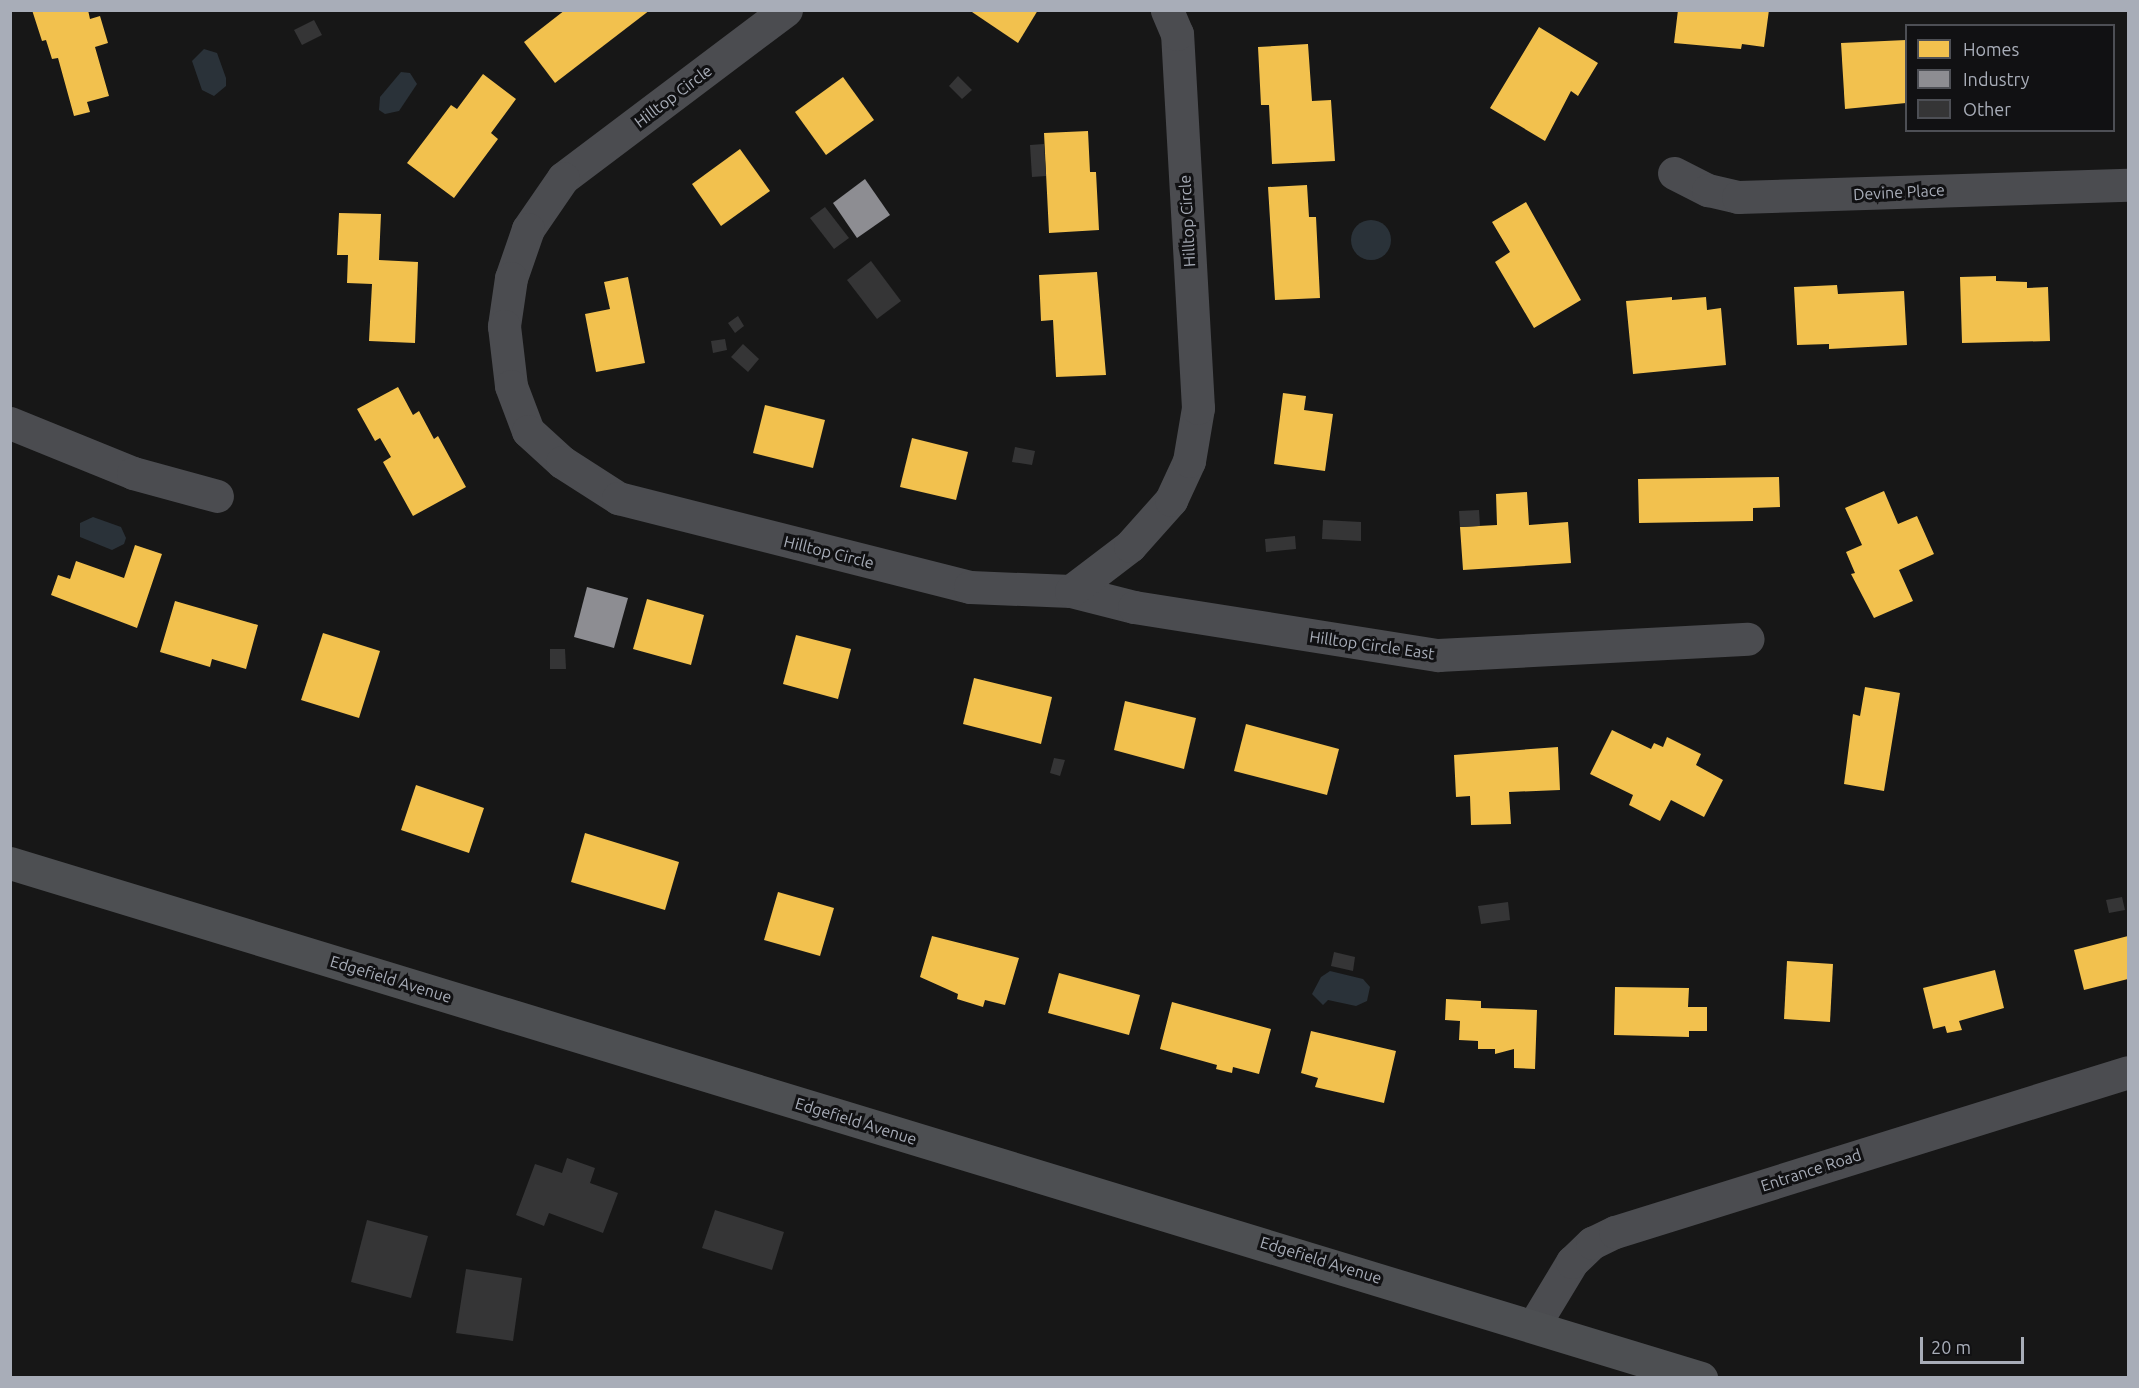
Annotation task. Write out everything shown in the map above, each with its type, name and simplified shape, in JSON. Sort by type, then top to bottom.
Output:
[{"type":"main road","name":"Edgefield Avenue","points":[[10,863],[1701,1377]]},
{"type":"street","name":"Hilltop Circle","points":[[786,10],[563,178],[528,229],[511,278],[504,326],[511,386],[528,431],[562,462],[618,498],[970,587],[1071,591],[1130,546],[1171,500],[1189,461],[1198,408],[1177,34],[1167,10]]},
{"type":"street","name":"Devine Place","points":[[1674,173],[1707,190],[1738,197],[2128,185]]},
{"type":"street","points":[[10,423],[133,473],[217,496]]},
{"type":"street","name":"Hilltop Circle East","points":[[1071,591],[1134,607],[1438,656],[1748,639]]},
{"type":"street","name":"Entrance Road","points":[[1534,1325],[1572,1262],[1592,1243],[1615,1232],[2128,1072]]},
{"type":"shaded area","points":[[204,49],[217,53],[226,78],[226,86],[214,96],[202,90],[192,61]]},
{"type":"shaded area","points":[[401,72],[410,73],[417,84],[399,111],[385,114],[379,110],[380,97]]},
{"type":"shaded area","points":[[1371,220],[1385,226],[1391,240],[1385,254],[1371,260],[1357,254],[1351,240],[1357,226]]},
{"type":"shaded area","points":[[93,517],[121,527],[126,538],[124,544],[112,550],[80,537],[80,523]]},
{"type":"shaded area","points":[[1330,971],[1363,979],[1370,987],[1367,1001],[1356,1006],[1328,1000],[1323,1005],[1312,994],[1321,977]]},
{"type":"building: Homes","points":[[32,10],[88,10],[90,19],[100,16],[108,43],[95,47],[109,96],[87,102],[90,112],[74,116],[58,58],[52,59],[46,40],[42,41]]},
{"type":"building: Homes","points":[[565,10],[650,10],[555,83],[524,42]]},
{"type":"building: Homes","points":[[969,10],[1038,10],[1018,43]]},
{"type":"building: Homes","points":[[1678,10],[1769,10],[1764,47],[1742,44],[1741,49],[1674,43]]},
{"type":"building: Homes","points":[[1539,27],[1598,63],[1578,96],[1571,91],[1545,141],[1490,108]]},
{"type":"building: Homes","points":[[1905,40],[1905,103],[1845,109],[1841,43]]},
{"type":"building: Homes","points":[[1308,44],[1312,101],[1331,100],[1335,161],[1272,164],[1269,105],[1261,105],[1258,47]]},
{"type":"building: Homes","points":[[483,74],[516,99],[491,133],[498,139],[454,198],[407,163],[451,105],[457,109]]},
{"type":"building: Homes","points":[[843,77],[874,120],[826,155],[795,112]]},
{"type":"building: Homes","points":[[1088,131],[1090,172],[1096,172],[1099,230],[1049,233],[1044,133]]},
{"type":"building: Homes","points":[[740,149],[770,191],[721,226],[692,184]]},
{"type":"building: Homes","points":[[1307,185],[1309,217],[1316,217],[1320,298],[1275,300],[1268,187]]},
{"type":"building: Homes","points":[[1526,202],[1581,300],[1534,328],[1495,262],[1510,252],[1492,222]]},
{"type":"building: Homes","points":[[339,213],[381,214],[379,260],[418,262],[415,343],[369,341],[372,284],[347,283],[348,255],[337,255]]},
{"type":"building: Homes","points":[[1097,272],[1106,375],[1056,377],[1053,320],[1041,321],[1039,275]]},
{"type":"building: Homes","points":[[1996,276],[1996,281],[2027,282],[2027,288],[2048,287],[2050,341],[1962,343],[1960,277]]},
{"type":"building: Homes","points":[[628,277],[645,363],[596,372],[585,314],[610,309],[604,282]]},
{"type":"building: Homes","points":[[1837,285],[1838,294],[1904,291],[1907,345],[1829,349],[1829,344],[1797,345],[1794,287]]},
{"type":"building: Homes","points":[[1672,297],[1672,300],[1706,297],[1707,310],[1721,308],[1726,365],[1633,374],[1626,301]]},
{"type":"building: Homes","points":[[398,387],[413,415],[419,411],[434,439],[438,436],[466,487],[413,516],[383,462],[391,457],[380,438],[375,441],[357,409]]},
{"type":"building: Homes","points":[[1283,393],[1306,396],[1304,410],[1333,414],[1325,471],[1274,464]]},
{"type":"building: Homes","points":[[765,405],[825,420],[813,468],[753,453]]},
{"type":"building: Homes","points":[[912,438],[968,452],[956,500],[900,487]]},
{"type":"building: Homes","points":[[1779,477],[1780,507],[1753,508],[1753,521],[1639,523],[1638,479]]},
{"type":"building: Homes","points":[[1884,491],[1898,524],[1917,516],[1934,554],[1899,570],[1913,601],[1874,618],[1851,574],[1855,573],[1846,552],[1862,545],[1845,508]]},
{"type":"building: Homes","points":[[1527,492],[1529,525],[1568,522],[1571,563],[1463,570],[1460,527],[1497,525],[1496,494]]},
{"type":"building: Homes","points":[[135,545],[162,554],[137,628],[51,595],[58,575],[70,579],[76,561],[124,578]]},
{"type":"building: Homes","points":[[647,599],[704,615],[691,665],[633,649]]},
{"type":"building: Homes","points":[[175,601],[258,625],[246,669],[212,659],[210,667],[160,652]]},
{"type":"building: Homes","points":[[323,633],[380,651],[359,718],[301,700]]},
{"type":"building: Homes","points":[[796,635],[851,649],[838,699],[783,684]]},
{"type":"building: Homes","points":[[974,678],[1052,697],[1041,744],[963,724]]},
{"type":"building: Homes","points":[[1865,687],[1900,693],[1884,791],[1844,784],[1853,714],[1860,716]]},
{"type":"building: Homes","points":[[1125,701],[1196,718],[1184,769],[1114,750]]},
{"type":"building: Homes","points":[[1246,724],[1339,749],[1327,795],[1234,771]]},
{"type":"building: Homes","points":[[1612,730],[1651,749],[1654,743],[1663,747],[1667,737],[1701,754],[1696,765],[1723,780],[1704,817],[1671,800],[1660,821],[1629,805],[1633,795],[1590,774]]},
{"type":"building: Homes","points":[[1558,747],[1560,790],[1509,792],[1511,824],[1471,825],[1470,796],[1456,797],[1454,755]]},
{"type":"building: Homes","points":[[416,785],[484,808],[469,853],[401,830]]},
{"type":"building: Homes","points":[[585,833],[679,862],[665,910],[571,882]]},
{"type":"building: Homes","points":[[778,892],[834,908],[820,956],[764,940]]},
{"type":"building: Homes","points":[[932,936],[1019,958],[1005,1005],[985,1000],[983,1007],[957,999],[958,994],[920,977]]},
{"type":"building: Homes","points":[[2128,936],[2128,979],[2084,990],[2074,950]]},
{"type":"building: Homes","points":[[1787,961],[1833,964],[1830,1022],[1784,1019]]},
{"type":"building: Homes","points":[[1995,970],[2004,1008],[1959,1021],[1962,1030],[1947,1033],[1945,1026],[1933,1029],[1923,988]]},
{"type":"building: Homes","points":[[1059,973],[1140,995],[1129,1035],[1048,1013]]},
{"type":"building: Homes","points":[[1615,987],[1689,988],[1688,1007],[1707,1007],[1707,1031],[1689,1031],[1689,1037],[1614,1035]]},
{"type":"building: Homes","points":[[1446,999],[1481,1001],[1481,1008],[1537,1010],[1535,1069],[1514,1068],[1514,1049],[1495,1054],[1495,1049],[1478,1049],[1478,1041],[1459,1040],[1460,1021],[1445,1020]]},
{"type":"building: Homes","points":[[1172,1002],[1271,1029],[1259,1074],[1233,1067],[1232,1073],[1216,1069],[1217,1065],[1160,1049]]},
{"type":"building: Homes","points":[[1311,1031],[1396,1051],[1384,1103],[1315,1087],[1318,1078],[1301,1073]]},
{"type":"building: Industry","points":[[865,179],[890,215],[857,238],[833,203]]},
{"type":"building: Industry","points":[[587,587],[628,598],[614,648],[574,637]]},
{"type":"building: Other","points":[[314,20],[322,35],[302,45],[294,30]]},
{"type":"building: Other","points":[[958,76],[972,90],[962,99],[949,86]]},
{"type":"building: Other","points":[[1044,144],[1046,176],[1032,177],[1030,145]]},
{"type":"building: Other","points":[[825,207],[849,238],[834,249],[810,218]]},
{"type":"building: Other","points":[[871,261],[901,301],[877,319],[847,280]]},
{"type":"building: Other","points":[[738,316],[744,326],[735,333],[728,323]]},
{"type":"building: Other","points":[[725,339],[727,350],[713,353],[711,341]]},
{"type":"building: Other","points":[[743,344],[759,359],[748,372],[731,357]]},
{"type":"building: Other","points":[[1015,447],[1035,451],[1032,465],[1012,462]]},
{"type":"building: Other","points":[[1479,510],[1480,526],[1460,527],[1459,511]]},
{"type":"building: Other","points":[[1323,520],[1361,522],[1361,541],[1322,539]]},
{"type":"building: Other","points":[[1295,536],[1296,549],[1266,552],[1265,539]]},
{"type":"building: Other","points":[[550,649],[565,649],[566,669],[550,669]]},
{"type":"building: Other","points":[[1054,758],[1065,760],[1060,776],[1050,773]]},
{"type":"building: Other","points":[[2122,897],[2125,910],[2109,913],[2106,900]]},
{"type":"building: Other","points":[[1508,902],[1510,920],[1481,924],[1478,906]]},
{"type":"building: Other","points":[[1334,952],[1355,957],[1353,971],[1331,966]]},
{"type":"building: Other","points":[[567,1158],[595,1168],[590,1183],[618,1193],[603,1233],[549,1213],[544,1226],[516,1215],[535,1164],[562,1173]]},
{"type":"building: Other","points":[[715,1210],[784,1232],[772,1270],[702,1248]]},
{"type":"building: Other","points":[[367,1220],[428,1236],[411,1298],[351,1282]]},
{"type":"building: Other","points":[[466,1269],[522,1278],[513,1341],[456,1333]]}]
